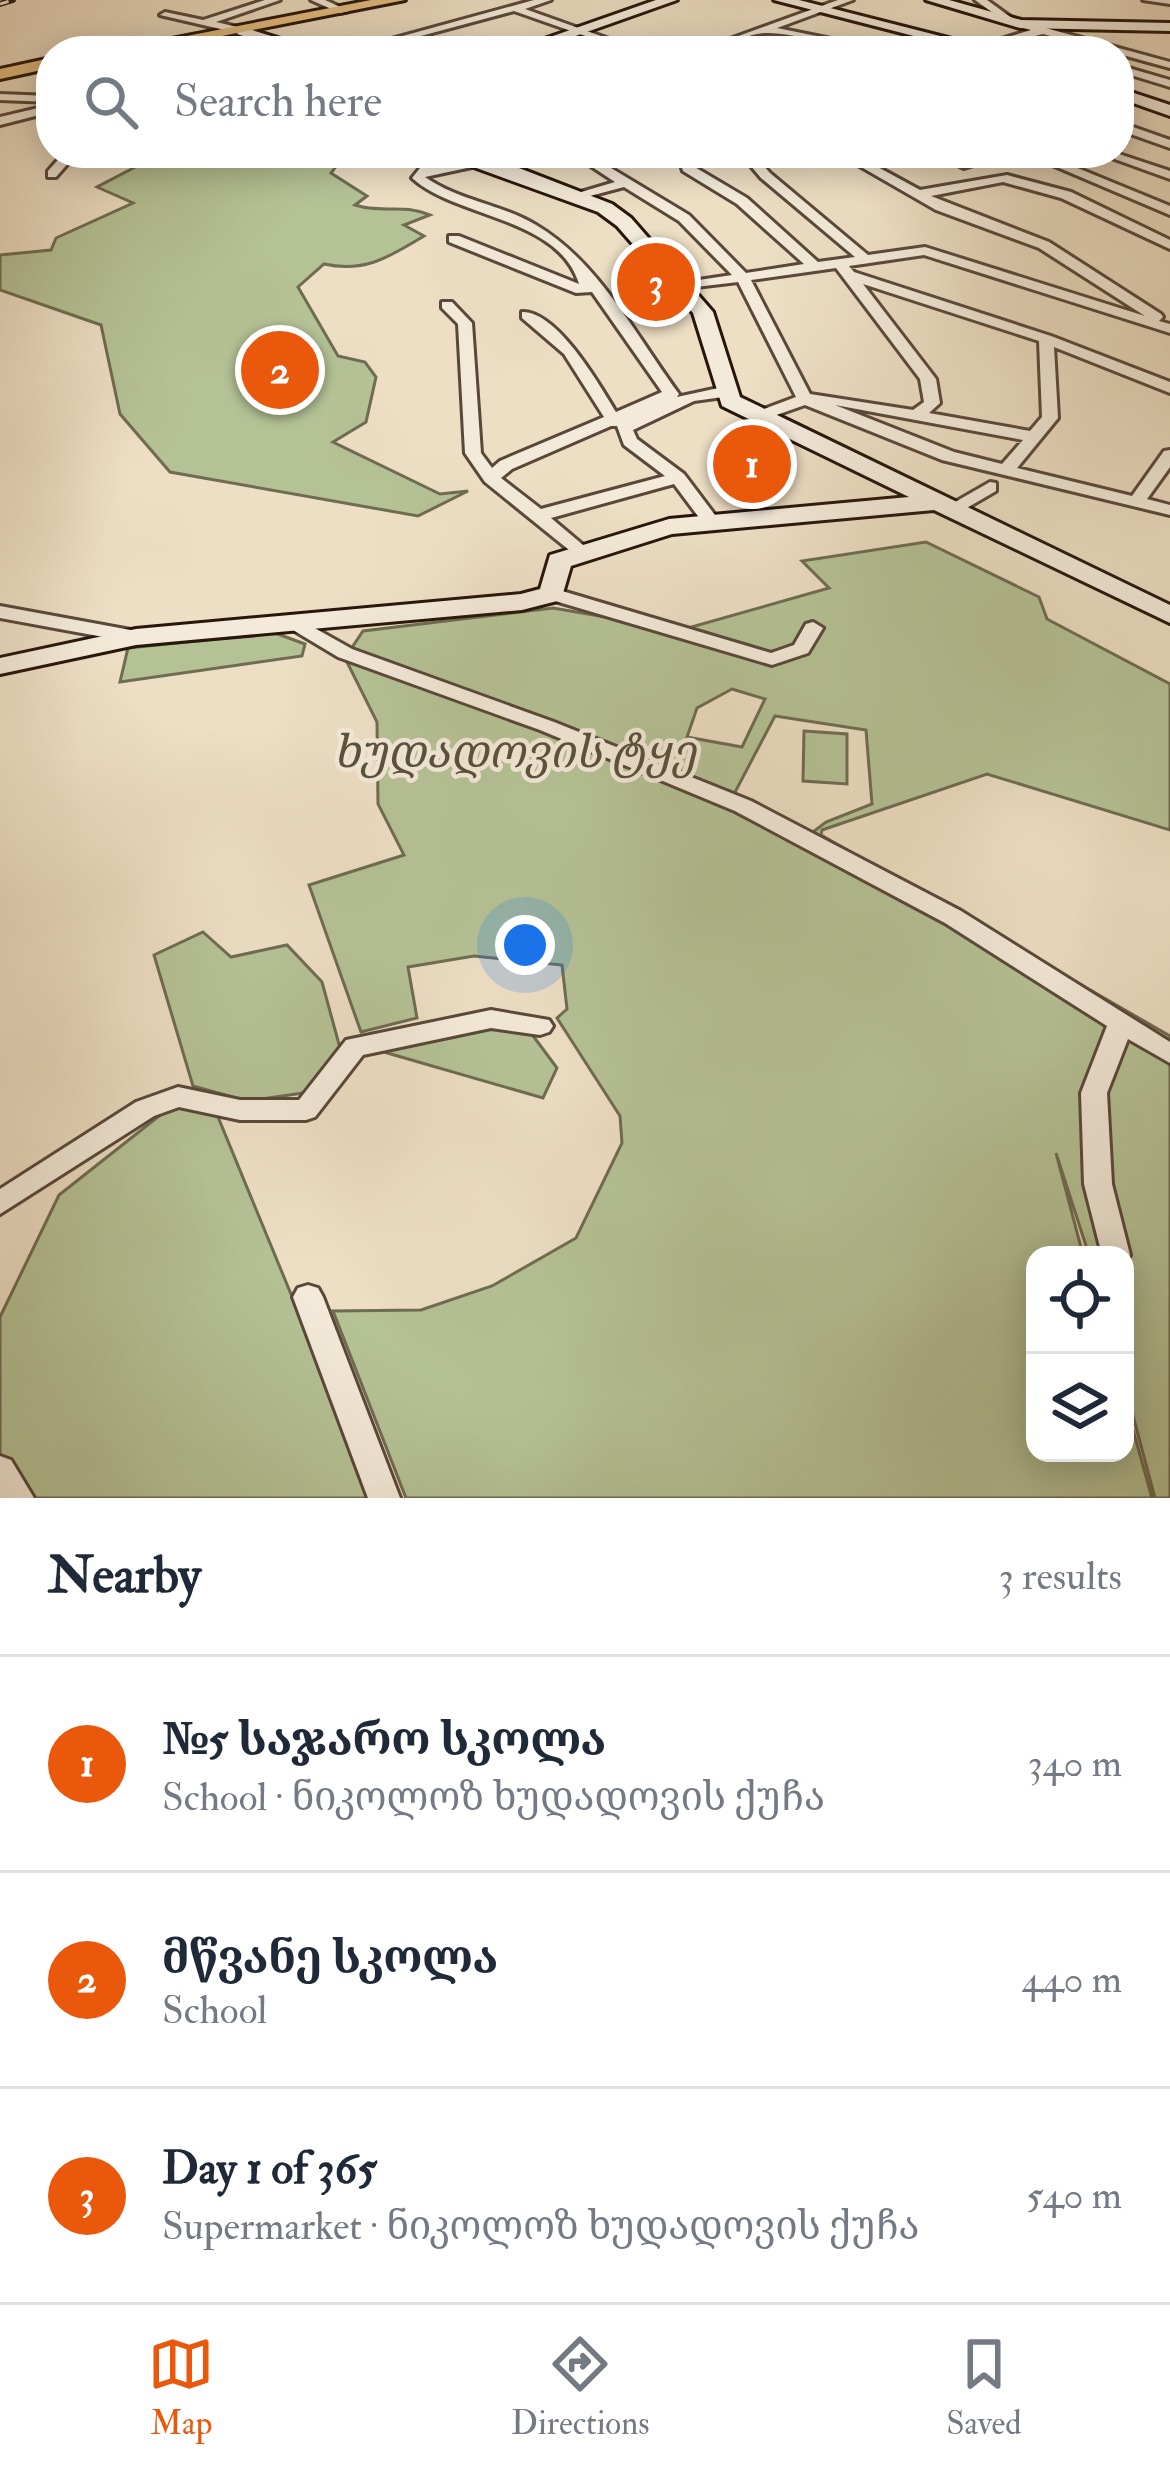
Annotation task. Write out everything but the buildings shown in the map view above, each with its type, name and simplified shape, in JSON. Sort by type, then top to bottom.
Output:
[{"type":"main road","points":[[211,36],[392,0]]},
{"type":"main road","points":[[0,74],[36,66]]},
{"type":"street","points":[[204,23],[275,0]]},
{"type":"street","points":[[316,0],[344,11]]},
{"type":"street","points":[[491,0],[594,36]]},
{"type":"street","points":[[410,36],[546,0]]},
{"type":"street","points":[[559,36],[670,0]]},
{"type":"street","points":[[781,0],[922,36]]},
{"type":"street","points":[[746,36],[848,0]]},
{"type":"street","points":[[933,0],[1058,36]]},
{"type":"street","points":[[980,0],[1016,22],[1170,28]]},
{"type":"street","points":[[1148,0],[1170,1]]},
{"type":"street","points":[[165,15],[256,36]]},
{"type":"street","points":[[767,29],[805,36]]},
{"type":"street","points":[[1025,36],[1041,31]]},
{"type":"street","points":[[1134,61],[1154,61]]},
{"type":"street","points":[[1134,61],[1170,64]]},
{"type":"street","points":[[1134,66],[1170,84]]},
{"type":"street","points":[[0,97],[36,98]]},
{"type":"street","points":[[1134,101],[1170,114]]},
{"type":"street","points":[[0,122],[36,115]]},
{"type":"street","points":[[0,136],[36,124]]},
{"type":"street","points":[[1134,132],[1170,145]]},
{"type":"street","points":[[1134,163],[1170,175]]},
{"type":"street","points":[[52,174],[57,168]]},
{"type":"street","points":[[435,168],[418,178],[448,195],[519,220],[583,272],[604,295],[670,394],[615,422],[506,465],[490,478]]},
{"type":"street","points":[[502,168],[624,222],[703,311],[723,392]]},
{"type":"street","points":[[603,168],[684,218],[743,278],[804,398],[888,434],[1006,470],[1170,510]]},
{"type":"street","points":[[687,168],[742,201],[815,267]]},
{"type":"street","points":[[757,168],[826,219],[865,260]]},
{"type":"street","points":[[872,168],[940,207],[1044,245],[1170,329]]},
{"type":"street","points":[[1066,168],[1170,212]]},
{"type":"street","points":[[921,194],[1004,178],[1066,195],[1170,244]]},
{"type":"street","points":[[577,198],[627,182]]},
{"type":"street","points":[[454,239],[581,290],[588,289],[583,272]]},
{"type":"street","points":[[844,269],[865,260],[926,251],[1170,329]]},
{"type":"street","points":[[684,286],[815,267],[844,269],[1046,339],[1170,389],[1170,403]]},
{"type":"street","points":[[844,269],[928,379],[932,403],[888,434]]},
{"type":"street","points":[[447,304],[465,323],[472,453],[490,478],[580,550]]},
{"type":"street","points":[[527,316],[570,351],[615,422]]},
{"type":"street","points":[[1006,470],[1036,436],[1052,406],[1046,339]]},
{"type":"street","points":[[712,523],[678,478],[630,442],[624,428],[690,397],[723,392],[759,416],[1170,614]]},
{"type":"street","points":[[759,416],[804,398],[922,412],[1036,436]]},
{"type":"street","points":[[1136,502],[1170,455]]},
{"type":"street","points":[[541,515],[678,478]]},
{"type":"street","points":[[551,594],[559,561],[580,550],[669,527],[945,506],[990,487]]},
{"type":"street","points":[[0,666],[136,637],[522,602],[551,594],[772,658],[801,649],[813,628]]},
{"type":"street","points":[[0,612],[136,637]]},
{"type":"street","points":[[295,623],[345,653],[508,711],[743,806],[953,917],[1170,1054]]},
{"type":"street","points":[[0,1203],[145,1109],[178,1097],[239,1110],[306,1110],[355,1046],[491,1019],[539,1026]]},
{"type":"street","points":[[1114,1246],[1098,1184],[1094,1093],[1120,1026]]},
{"type":"street","points":[[308,1297],[384,1498]]},
{"type":"street","points":[[0,1470],[18,1498]]},
{"type":"green space","points":[[133,168],[335,168],[331,173],[367,196],[355,205],[430,215],[404,225],[424,236],[399,250],[364,265],[324,264],[298,287],[338,356],[365,362],[376,377],[366,422],[333,442],[440,494],[468,491],[418,516],[170,472],[120,414],[101,325],[0,290],[0,255],[51,250],[56,238],[133,203],[97,187]]},
{"type":"green space","name":"ხუდადოვის ტყე","points":[[926,542],[1039,597],[1047,619],[1170,684],[1170,830],[987,774],[822,830],[821,835],[1170,1036],[1170,1498],[1155,1498],[1134,1420],[1134,1246],[1086,1246],[1056,1153],[1081,1246],[1026,1246],[1026,1462],[1134,1462],[1134,1433],[1152,1498],[406,1498],[333,1311],[421,1310],[492,1286],[576,1238],[622,1143],[620,1116],[557,1018],[567,1009],[562,965],[474,956],[408,967],[417,1018],[361,1032],[309,885],[404,855],[378,804],[377,722],[345,658],[363,631],[553,608],[681,630],[829,588],[802,561]],"holes":[[[732,689],[765,699],[742,747],[687,737],[697,708]],[[775,716],[866,730],[872,804],[826,822],[809,835],[733,796]]]},
{"type":"green space","points":[[275,633],[305,644],[302,656],[120,682],[128,648]]},
{"type":"green space","points":[[804,731],[847,734],[847,784],[803,781]]},
{"type":"green space","points":[[203,932],[231,957],[287,945],[322,982],[340,1048],[310,1092],[247,1101],[193,1086],[154,955]]},
{"type":"green space","points":[[490,1026],[531,1033],[557,1068],[543,1098],[384,1052]]},
{"type":"green space","points":[[178,1101],[218,1117],[375,1498],[0,1498],[0,1317],[59,1195]]},
{"type":"railway","points":[[0,4],[13,0]]},
{"type":"place","name":"Day 1 of 365","points":[[656,282]]},
{"type":"place","name":"მწვანე სკოლა","points":[[280,370]]},
{"type":"place","name":"№5 საჯარო სკოლა","points":[[752,464]]}]
